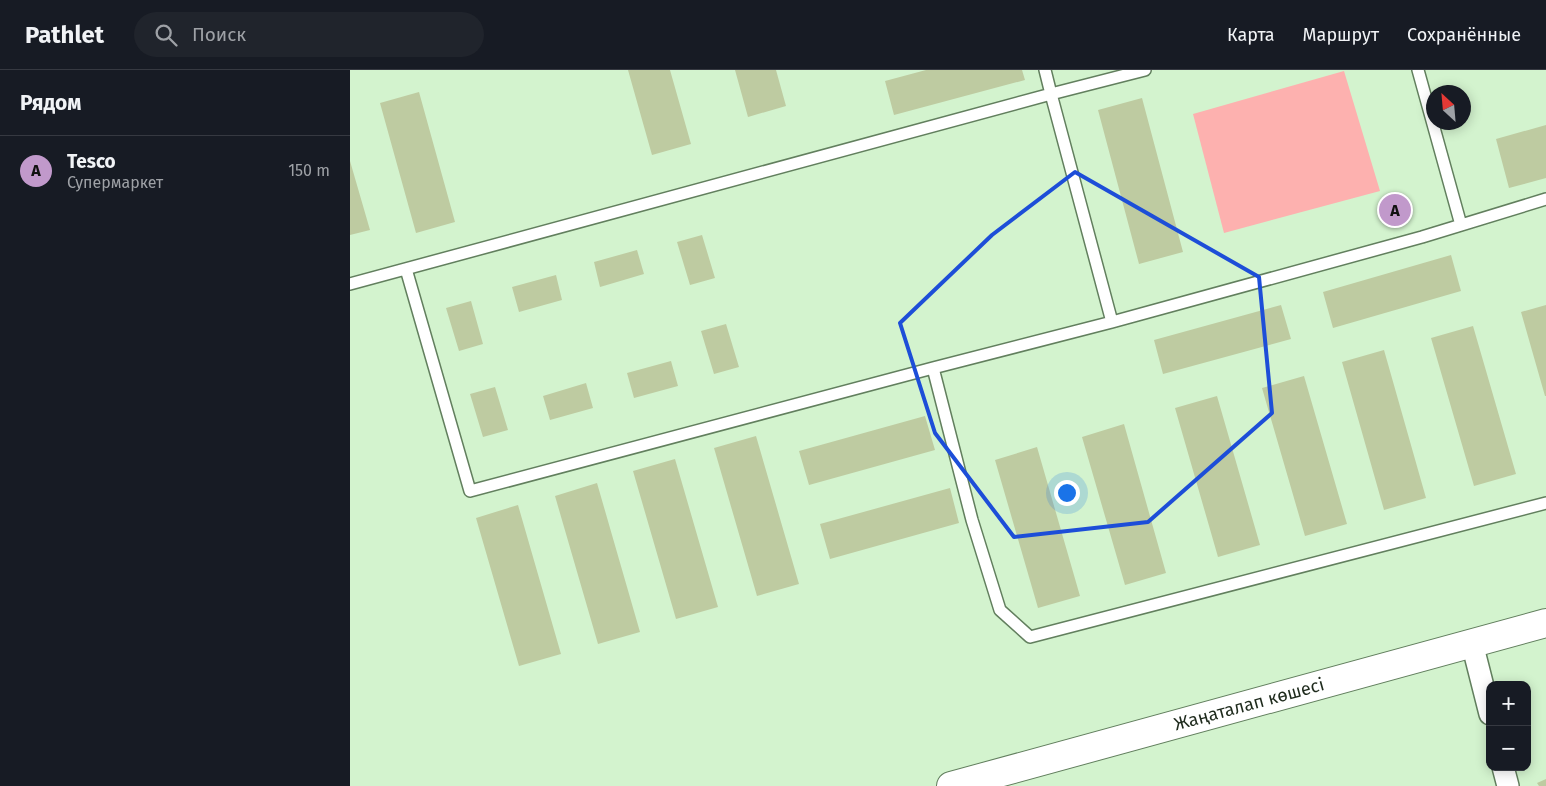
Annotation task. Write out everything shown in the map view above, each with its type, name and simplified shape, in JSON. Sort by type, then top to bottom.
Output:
[{"type":"main road","name":"Жаңаталап көшесі","points":[[953,786],[1546,623]]},
{"type":"street","points":[[1472,643],[1486,698]]},
{"type":"street","points":[[1504,771],[1508,786]]},
{"type":"lane","points":[[1046,70],[1112,322]]},
{"type":"lane","points":[[350,284],[1144,70]]},
{"type":"lane","points":[[1418,70],[1460,225]]},
{"type":"lane","points":[[406,269],[470,491],[1112,322],[1422,237],[1546,199]]},
{"type":"lane","points":[[933,368],[972,520],[1000,610],[1030,637],[1546,502]]},
{"type":"highlighted area","points":[[1075,172],[1259,277],[1272,413],[1148,522],[1014,537],[935,433],[900,323],[992,235]]},
{"type":"shaded area","points":[[1344,71],[1380,191],[1224,233],[1193,114]]},
{"type":"building","points":[[628,70],[670,70],[691,144],[652,155]]},
{"type":"building","points":[[735,70],[776,70],[786,106],[748,117]]},
{"type":"building","points":[[926,70],[1022,70],[1025,80],[894,115],[885,81]]},
{"type":"building","points":[[419,92],[455,222],[416,233],[380,103]]},
{"type":"building","points":[[1142,98],[1183,252],[1139,264],[1098,110]]},
{"type":"building","points":[[1546,125],[1546,178],[1509,188],[1496,139]]},
{"type":"building","points":[[350,161],[370,230],[350,235]]},
{"type":"building","points":[[702,235],[715,278],[690,285],[677,242]]},
{"type":"building","points":[[637,250],[644,274],[600,287],[594,262]]},
{"type":"building","points":[[1451,255],[1461,291],[1333,328],[1323,292]]},
{"type":"building","points":[[556,275],[562,300],[519,312],[512,287]]},
{"type":"building","points":[[471,301],[483,344],[459,351],[446,308]]},
{"type":"building","points":[[1281,305],[1291,339],[1163,374],[1154,340]]},
{"type":"building","points":[[1546,305],[1546,396],[1545,396],[1521,312]]},
{"type":"building","points":[[726,324],[739,367],[714,374],[701,331]]},
{"type":"building","points":[[1473,326],[1516,474],[1474,486],[1431,338]]},
{"type":"building","points":[[1384,350],[1426,498],[1384,510],[1342,362]]},
{"type":"building","points":[[671,361],[678,386],[634,398],[627,373]]},
{"type":"building","points":[[1304,376],[1347,524],[1305,536],[1262,388]]},
{"type":"building","points":[[586,383],[593,408],[550,420],[543,396]]},
{"type":"building","points":[[495,387],[508,430],[483,437],[470,394]]},
{"type":"building","points":[[1217,396],[1260,545],[1218,557],[1175,408]]},
{"type":"building","points":[[925,416],[935,450],[809,485],[799,451]]},
{"type":"building","points":[[1124,424],[1166,573],[1125,585],[1082,437]]},
{"type":"building","points":[[756,436],[799,584],[757,596],[714,448]]},
{"type":"building","points":[[1037,447],[1080,596],[1038,608],[995,460]]},
{"type":"building","points":[[675,459],[718,607],[676,619],[633,471]]},
{"type":"building","points":[[597,483],[640,632],[598,644],[555,496]]},
{"type":"building","points":[[950,488],[959,523],[830,559],[820,524]]},
{"type":"building","points":[[518,505],[561,654],[519,666],[476,518]]},
{"type":"building","points":[[1546,779],[1546,786],[1539,786],[1537,783]]},
{"type":"place","name":"Tesco","points":[[1395,210]]}]
